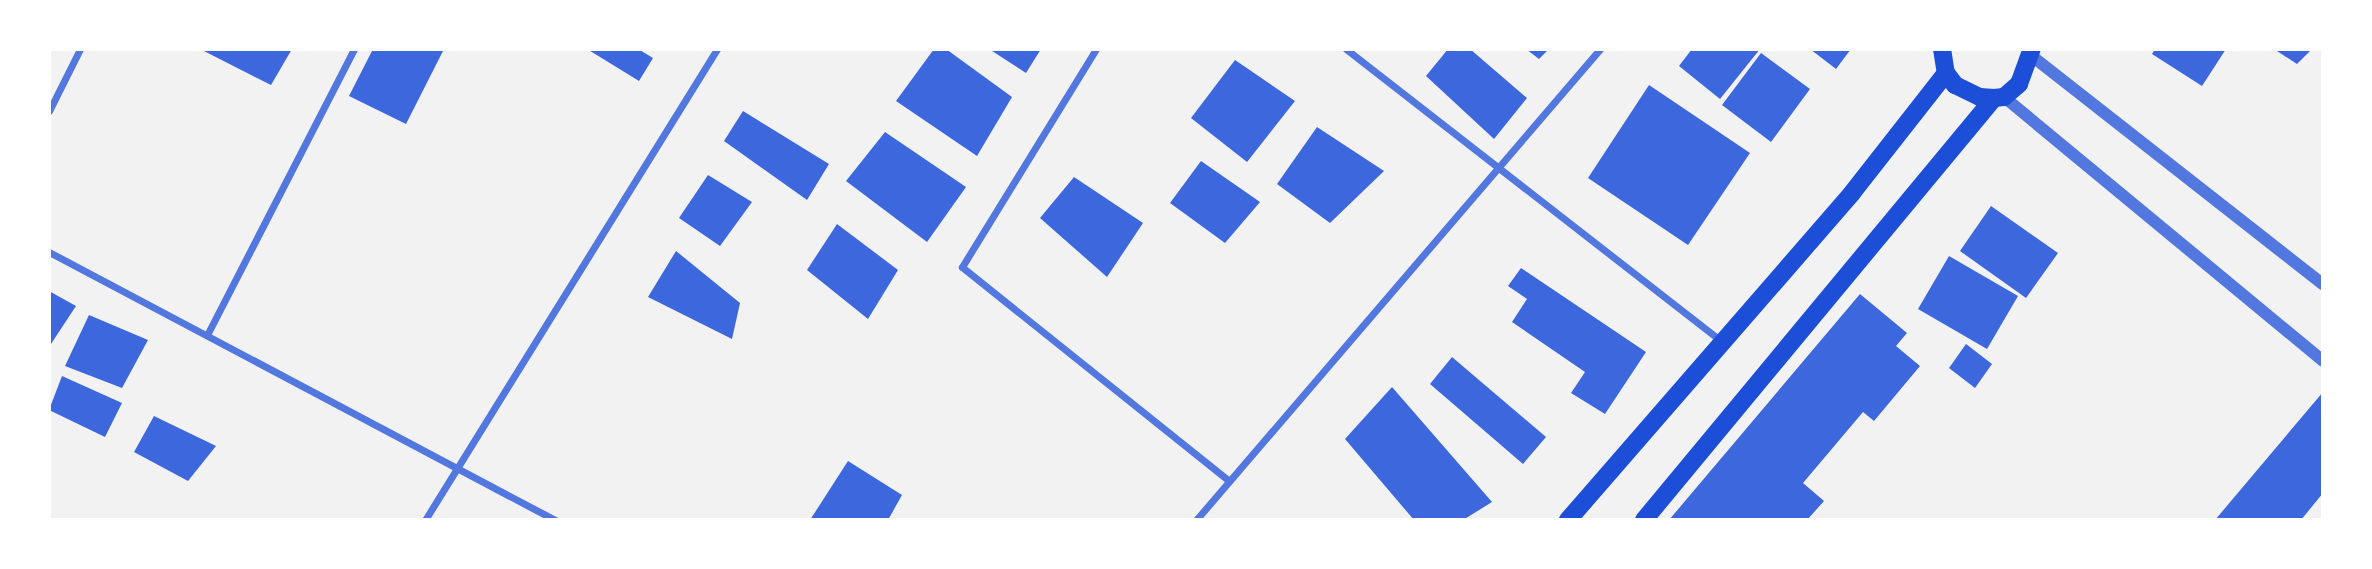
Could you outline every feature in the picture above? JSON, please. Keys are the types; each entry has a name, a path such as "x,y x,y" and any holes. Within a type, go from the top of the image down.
{"main road":[{"path":"1644,520 1999,97 2019,85 2035,52"},
{"path":"1568,520 1852,193 1940,58 1966,93 1999,97"}],"street":[{"path":"49,111 80,49"},
{"path":"207,335 354,49"},
{"path":"425,520 717,49"},
{"path":"1096,49 962,267 1229,481"},
{"path":"1346,49 1723,343"},
{"path":"1196,520 1600,49"},
{"path":"2035,52 2323,284"},
{"path":"1999,97 2323,361"},
{"path":"49,251 555,520"}],"building":[{"path":"200,49 292,49 271,85"},
{"path":"373,49 444,49 406,124 349,96"},
{"path":"587,49 638,49 653,58 639,81"},
{"path":"934,49 946,49 1012,97 977,156 896,101"},
{"path":"989,49 1041,49 1026,73"},
{"path":"1448,49 1470,49 1527,98 1494,139 1426,76"},
{"path":"1526,49 1549,49 1539,59"},
{"path":"1692,49 1760,49 1720,99 1679,66"},
{"path":"1810,49 1851,49 1836,69"},
{"path":"2155,49 2226,49 2202,86 2152,54"},
{"path":"2274,49 2312,49 2297,64"},
{"path":"1761,53 1810,89 1771,142 1722,105"},
{"path":"1235,60 1295,101 1247,162 1191,118"},
{"path":"1649,85 1750,153 1688,245 1588,178"},
{"path":"743,111 829,164 807,200 724,141"},
{"path":"1317,127 1384,171 1330,223 1277,184"},
{"path":"885,132 966,187 927,242 846,181"},
{"path":"1201,161 1260,202 1225,243 1170,203"},
{"path":"708,175 752,202 720,246 679,218"},
{"path":"1074,177 1143,223 1107,277 1040,218"},
{"path":"1991,206 2058,253 2026,298 1960,251"},
{"path":"837,224 898,270 868,319 807,270"},
{"path":"676,251 740,303 732,339 648,297"},
{"path":"1949,256 2018,296 1987,349 1918,309"},
{"path":"1521,268 1646,352 1605,414 1571,393 1585,372 1512,322 1527,299 1508,286"},
{"path":"49,291 76,306 49,347"},
{"path":"1860,294 1907,333 1896,346 1920,366 1874,421 1863,412 1803,483 1824,501 1807,520 1669,520"},
{"path":"89,315 148,340 122,388 65,366"},
{"path":"1966,344 1992,364 1975,388 1949,368"},
{"path":"1452,357 1546,437 1523,464 1430,384"},
{"path":"62,376 122,403 105,437 49,410"},
{"path":"1392,387 1492,502 1463,520 1414,520 1345,439"},
{"path":"2323,392 2323,493 2301,520 2215,520"},
{"path":"154,416 216,446 188,481 134,452"},
{"path":"848,461 902,495 888,520 810,520"}]}
